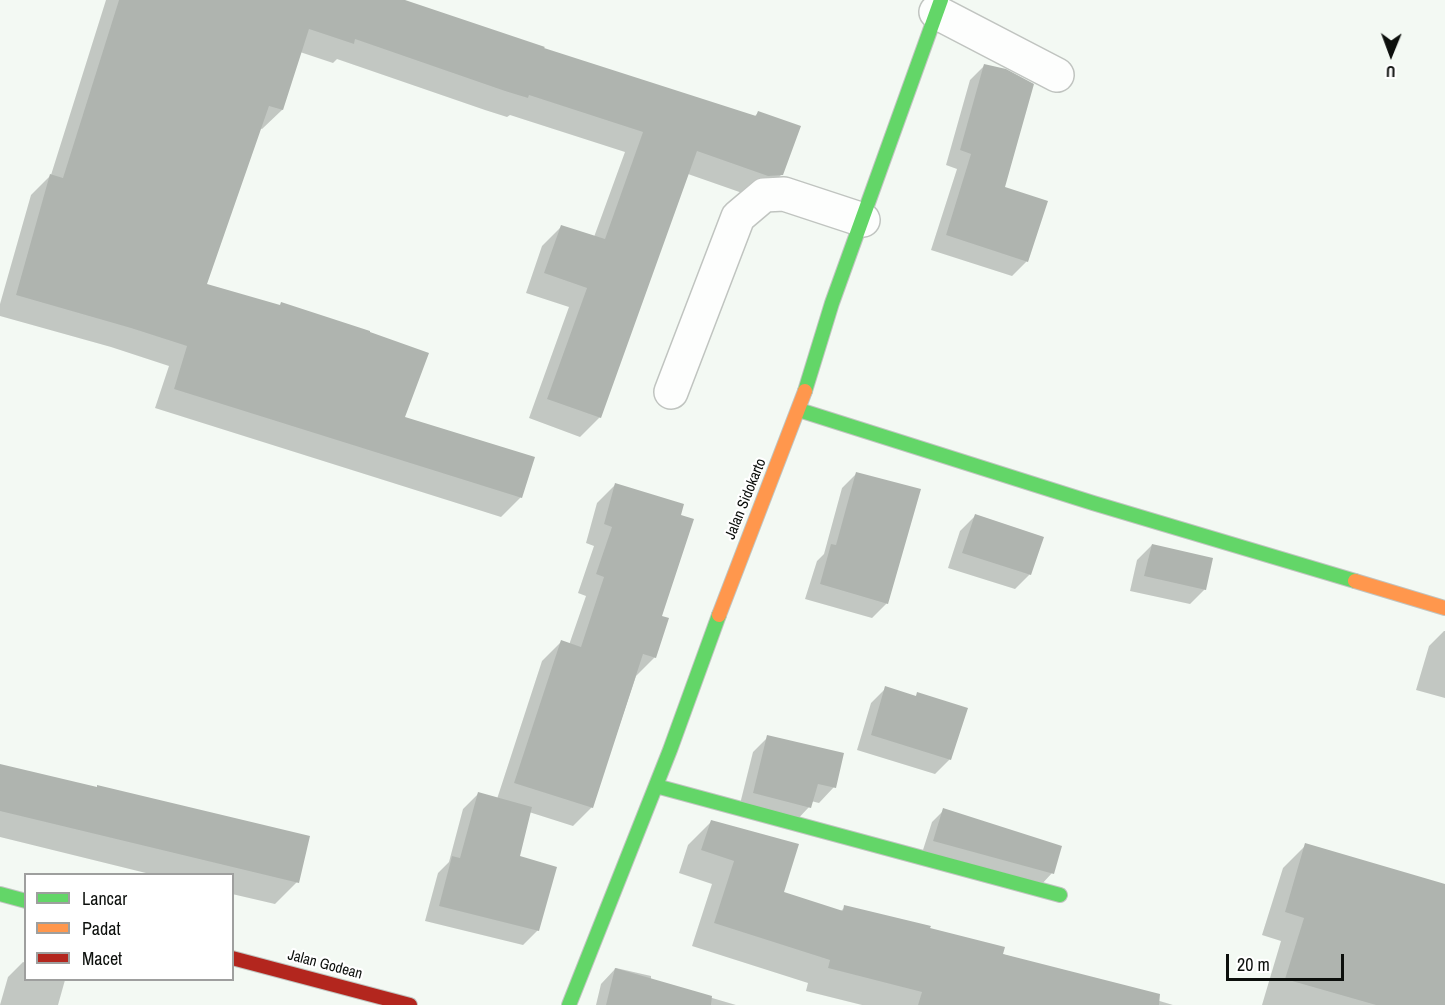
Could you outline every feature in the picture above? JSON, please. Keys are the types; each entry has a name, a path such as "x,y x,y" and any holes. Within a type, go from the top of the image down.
{"street":[{"path":"938,6 1057,75"},
{"name":"Jalan Sidokarto","path":"569,1005 656,786 741,556 799,410 832,303 938,6"},
{"path":"671,392 738,218 764,195 784,194 863,220"},
{"path":"799,410 1093,503 1445,608"},
{"path":"656,786 1060,894"},
{"path":"0,894 24,900"},
{"name":"Jalan Godean","path":"234,959 410,1005"}],"building":[{"path":"119,0 405,0 544,48 756,116 758,111 801,126 783,175 768,176 697,151 601,418 547,399 587,288 544,273 561,225 605,239 643,132 529,95 528,98 505,91 355,39 354,44 309,29 283,110 269,106 207,284 280,305 281,302 429,353 405,417 535,457 522,498 174,389 187,346 16,295 50,174 63,178"},
{"path":"984,64 1006,69 1034,84 1005,187 1048,201 1028,262 946,235 971,154 960,150"},
{"path":"856,472 921,489 888,604 820,584 831,544 836,545"},
{"path":"615,483 684,504 681,515 694,519 662,616 669,618 656,658 643,654 593,808 514,783 561,640 581,647 604,577 596,574 612,527 604,524"},
{"path":"975,514 1044,537 1031,575 962,553"},
{"path":"1152,544 1213,558 1206,590 1144,576"},
{"path":"885,686 916,696 917,692 968,708 951,760 871,735"},
{"path":"767,735 844,753 836,788 818,784 811,808 753,793"},
{"path":"0,764 310,836 299,883 0,811"},
{"path":"478,792 532,807 520,856 557,867 539,931 439,906 452,856 460,858"},
{"path":"943,808 1062,846 1054,874 933,841"},
{"path":"711,820 799,844 784,892 843,911 844,905 1005,947 1003,954 1160,994 1159,1005 918,1005 922,992 828,968 830,960 714,923 734,861 701,850"},
{"path":"1305,843 1445,884 1445,1005 1376,1005 1285,979 1304,918 1285,912"},
{"path":"615,968 712,996 711,1005 606,1005"}],"traffic: fast":[{"path":"805,391 832,303 941,0"},
{"path":"799,410 1093,503 1355,581"},
{"path":"569,1005 670,750 719,615"},
{"path":"656,786 1060,895"},
{"path":"0,894 24,900"}],"traffic: slow":[{"path":"719,615 805,391"},
{"path":"1355,581 1445,608"}],"traffic: jam":[{"path":"234,959 410,1005"}]}
